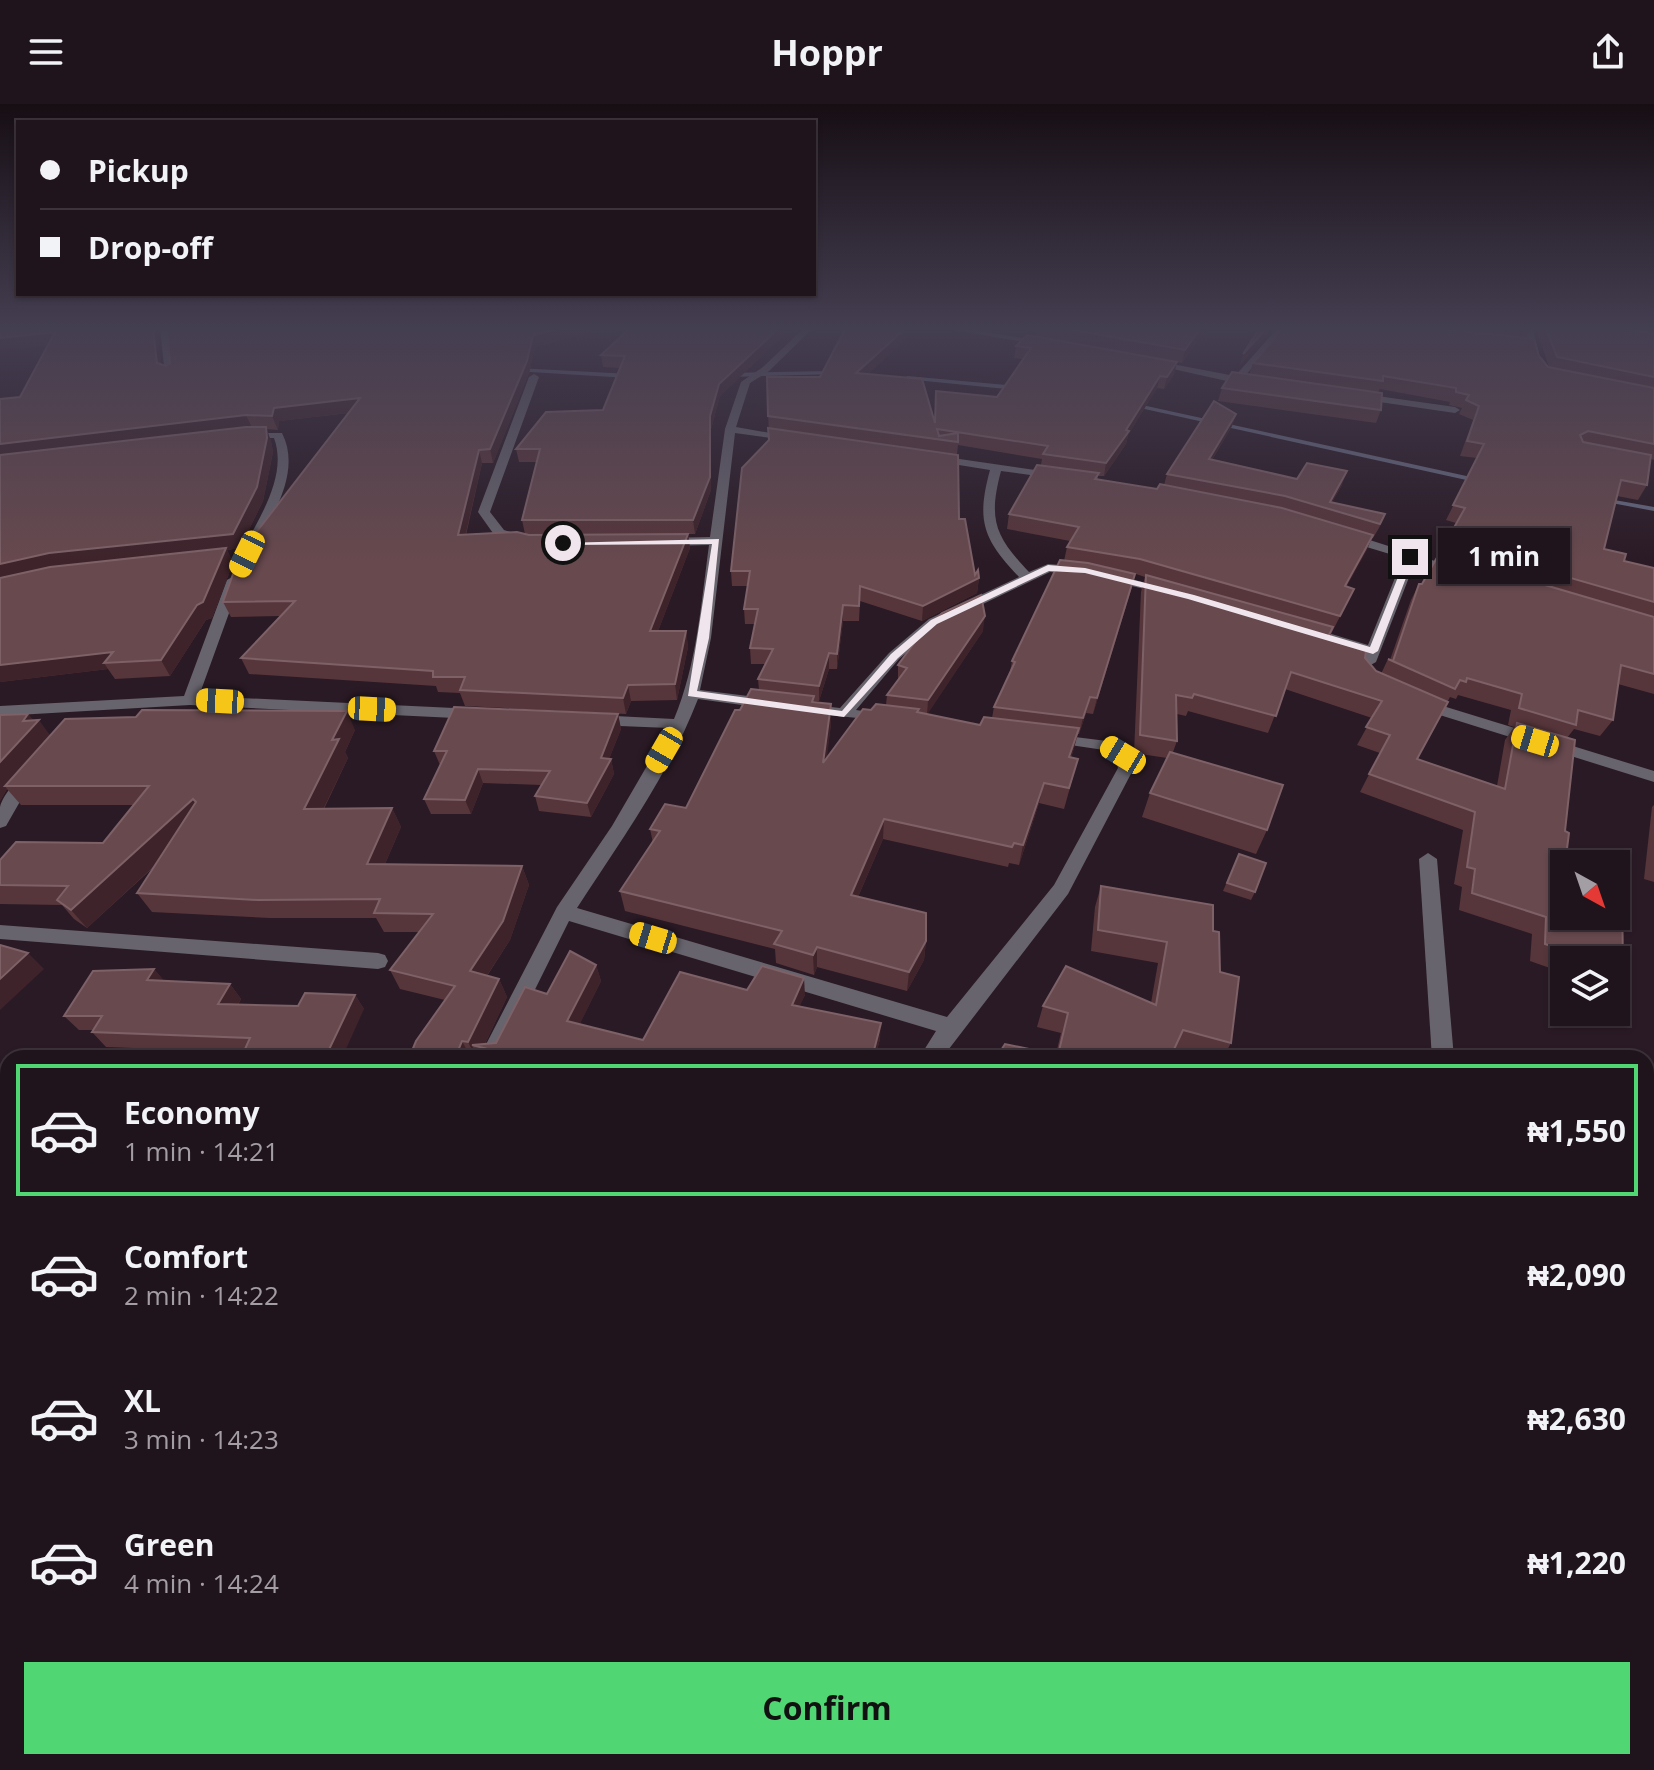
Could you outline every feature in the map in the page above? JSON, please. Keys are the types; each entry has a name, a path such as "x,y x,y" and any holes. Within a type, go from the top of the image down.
{"street":[{"path":"523,407 484,512 490,527 506,538 533,543"},
{"path":"494,1050 564,912 619,829 680,724 692,694 704,638 730,429 738,407"},
{"path":"1431,407 1455,410"},
{"path":"730,429 808,440"},
{"path":"190,700 247,554 282,480 283,452 278,435 237,436"},
{"path":"913,455 1070,478"},
{"path":"996,467 988,493 987,522 997,547 1027,577"},
{"path":"1333,532 1471,575"},
{"path":"655,542 716,541"},
{"path":"232,555 247,554"},
{"path":"1373,683 1367,673 1373,651 1410,557"},
{"path":"844,714 894,656 934,622 1048,568 1071,569 1191,597"},
{"path":"1297,628 1373,651"},
{"path":"692,694 892,719"},
{"path":"1403,698 1654,777"},
{"path":"0,711 190,700 494,715"},
{"path":"76,727 96,704"},
{"path":"572,719 680,724"},
{"path":"935,1050 1061,889 1126,768 1123,755 1109,746 1034,736"},
{"path":"0,822 15,795 45,761"},
{"path":"1428,859 1442,1050"},
{"path":"564,912 951,1027"},
{"path":"0,932 378,961"}],"building":[{"path":"0,407 285,407 274,408 272,416 246,415 0,444"},
{"path":"353,407 508,407 490,449 479,450 458,535 517,532 529,535 688,534 650,631 686,631 675,684 628,685 623,698 460,690 465,677 433,677 433,671 241,658 295,601 223,602 248,543"},
{"path":"604,407 713,407 710,477 693,520 522,520 540,449 516,449 546,412 603,410"},
{"path":"768,407 930,407 935,423 936,407 1141,407 1126,430 1129,431 1106,463 1043,454 1048,446 937,429 939,436 958,433 958,442 768,416"},
{"path":"1210,407 1224,407 1236,414 1209,459 1297,479 1307,463 1347,471 1330,502 1385,514 1380,524 1285,496 1167,474"},
{"path":"1479,407 1654,407 1654,444 1588,431 1580,435 1583,442 1651,455 1647,485 1621,480 1604,549 1626,554 1624,561 1654,568 1654,602 1446,542 1465,508 1453,505 1484,444 1467,441"},
{"path":"266,427 267,438 257,487 233,534 49,553 0,564 0,455"},
{"path":"768,428 958,455 959,519 965,519 975,575 978,570 979,578 923,606 860,586 859,606 843,605 837,654 829,653 819,686 758,679 773,649 750,648 758,609 744,609 750,571 731,571 742,468 769,440"},
{"path":"1037,465 1099,473 1095,479 1157,489 1160,484 1282,508 1373,535 1345,586 1354,589 1340,616 1140,559 1067,547 1079,527 1009,514"},
{"path":"226,548 203,602 197,605 161,660 104,663 113,652 0,665 0,578 50,567"},
{"path":"1439,554 1654,617 1654,674 1621,665 1613,720 1578,710 1576,725 1519,708 1522,694 1467,678 1466,682 1460,680 1455,689 1388,659 1393,661 1419,584 1422,584"},
{"path":"1060,560 1135,574 1097,698 1090,697 1083,718 994,707 1015,662 1012,661"},
{"path":"1146,575 1333,627 1327,639 1366,651 1365,658 1376,671 1448,702 1417,759 1505,789 1517,723 1575,740 1565,831 1569,833 1567,850 1550,850 1550,930 1623,930 1623,946 1545,944 1546,917 1472,893 1475,869 1467,867 1475,812 1369,774 1390,735 1366,727 1382,701 1291,672 1276,716 1194,694 1192,698 1176,695 1177,741 1140,735"},
{"path":"981,595 985,616 928,700 887,695 907,668 898,665 926,627 942,613"},
{"path":"751,689 814,696 812,702 831,704 823,763 863,709 871,710 876,704 919,709 917,712 980,725 984,717 1079,728 1069,757 1078,759 1069,788 1044,783 1023,845 1014,843 1012,847 884,819 851,895 926,913 926,941 909,972 817,947 813,955 774,944 782,931 620,891 660,831 650,829 665,804 686,808 735,710 740,710"},
{"path":"454,707 618,714 601,758 611,759 587,803 535,796 550,771 478,769 465,800 424,799 447,751 434,751"},
{"path":"142,710 347,711 332,740 339,739 304,809 392,808 367,864 522,866 503,921 470,971 499,979 468,1042 462,1041 458,1050 412,1050 455,986 390,970 433,914 374,913 380,899 258,900 137,893 196,802 193,799 71,910 57,900 68,886 0,885 0,860 16,842 103,843 149,786 5,786 65,719 136,717"},
{"path":"28,714 23,721 39,720 0,762 0,715"},
{"path":"1170,752 1283,785 1267,830 1150,793"},
{"path":"1239,854 1266,863 1255,892 1227,883"},
{"path":"1101,886 1213,905 1213,931 1219,932 1220,972 1239,977 1231,1043 1183,1030 1174,1050 1059,1050 1068,1013 1043,1006 1066,966 1156,1005 1167,942 1098,930"},
{"path":"0,945 28,953 0,979"},
{"path":"570,951 596,965 567,1021 643,1040 680,972 747,990 762,966 804,978 792,1005 881,1023 874,1050 492,1050 472,1045 496,1043 525,987 547,994"},
{"path":"154,969 147,980 230,984 218,1004 298,1006 305,993 355,995 329,1050 245,1050 250,1038 92,1032 102,1016 64,1016 93,971"},
{"path":"1005,1044 1034,1050 1001,1050"}],"waterway":[{"path":"1141,407 1480,481"},
{"path":"1603,500 1654,509"}],"route":[{"path":"563,543 716,541 704,638 692,694 844,714 894,656 934,622 1048,568 1085,571 1191,597 1373,651 1410,557"}]}
